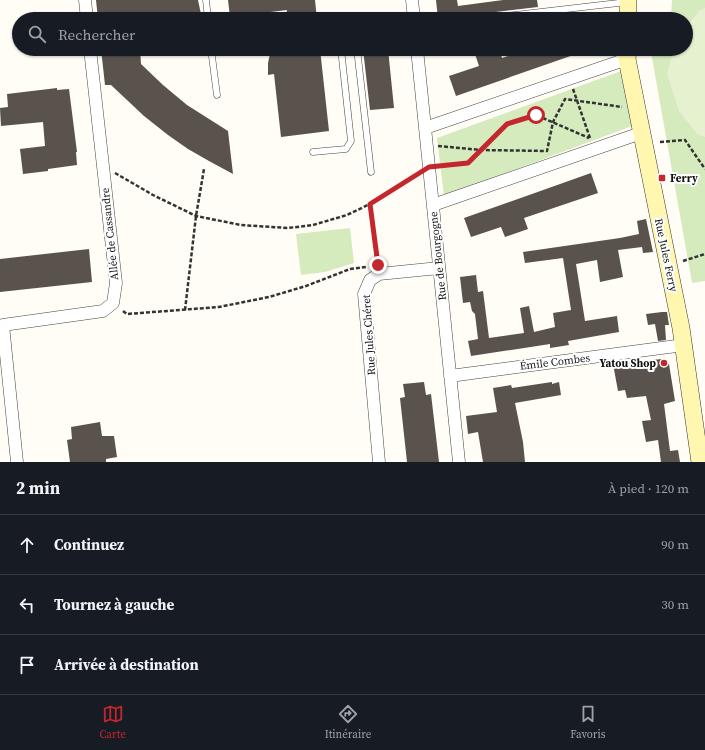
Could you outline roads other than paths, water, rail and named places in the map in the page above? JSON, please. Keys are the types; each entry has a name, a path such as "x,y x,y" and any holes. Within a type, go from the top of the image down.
{"street":[{"path":"85,0 86,12"},
{"path":"411,12 412,0"},
{"path":"628,1 628,12"},
{"name":"Allée de Cassandre","path":"2,325 103,311 113,303 116,283 91,56"},
{"name":"Rue de Bourgogne","path":"418,56 460,462"},
{"path":"425,128 569,79 623,56"},
{"name":"Rue Jules Ferry","path":"628,56 641,133 684,345 700,435 700,462"},
{"path":"433,205 592,144 641,133"},
{"name":"Rue Jules Chéret","path":"379,462 364,294 370,280 379,274 439,268"},
{"path":"2,325 17,462"},
{"name":"Émile Combes","path":"450,376 684,345"}],"lane":[{"path":"206,0 207,12"},
{"path":"537,12 628,1"},
{"path":"213,56 217,95"},
{"path":"313,152 346,149 351,141 342,56"},
{"path":"358,56 371,172"}],"place":[{"name":"Ferry","path":"662,178"},
{"name":"Yatou Shop","path":"664,363"}]}
